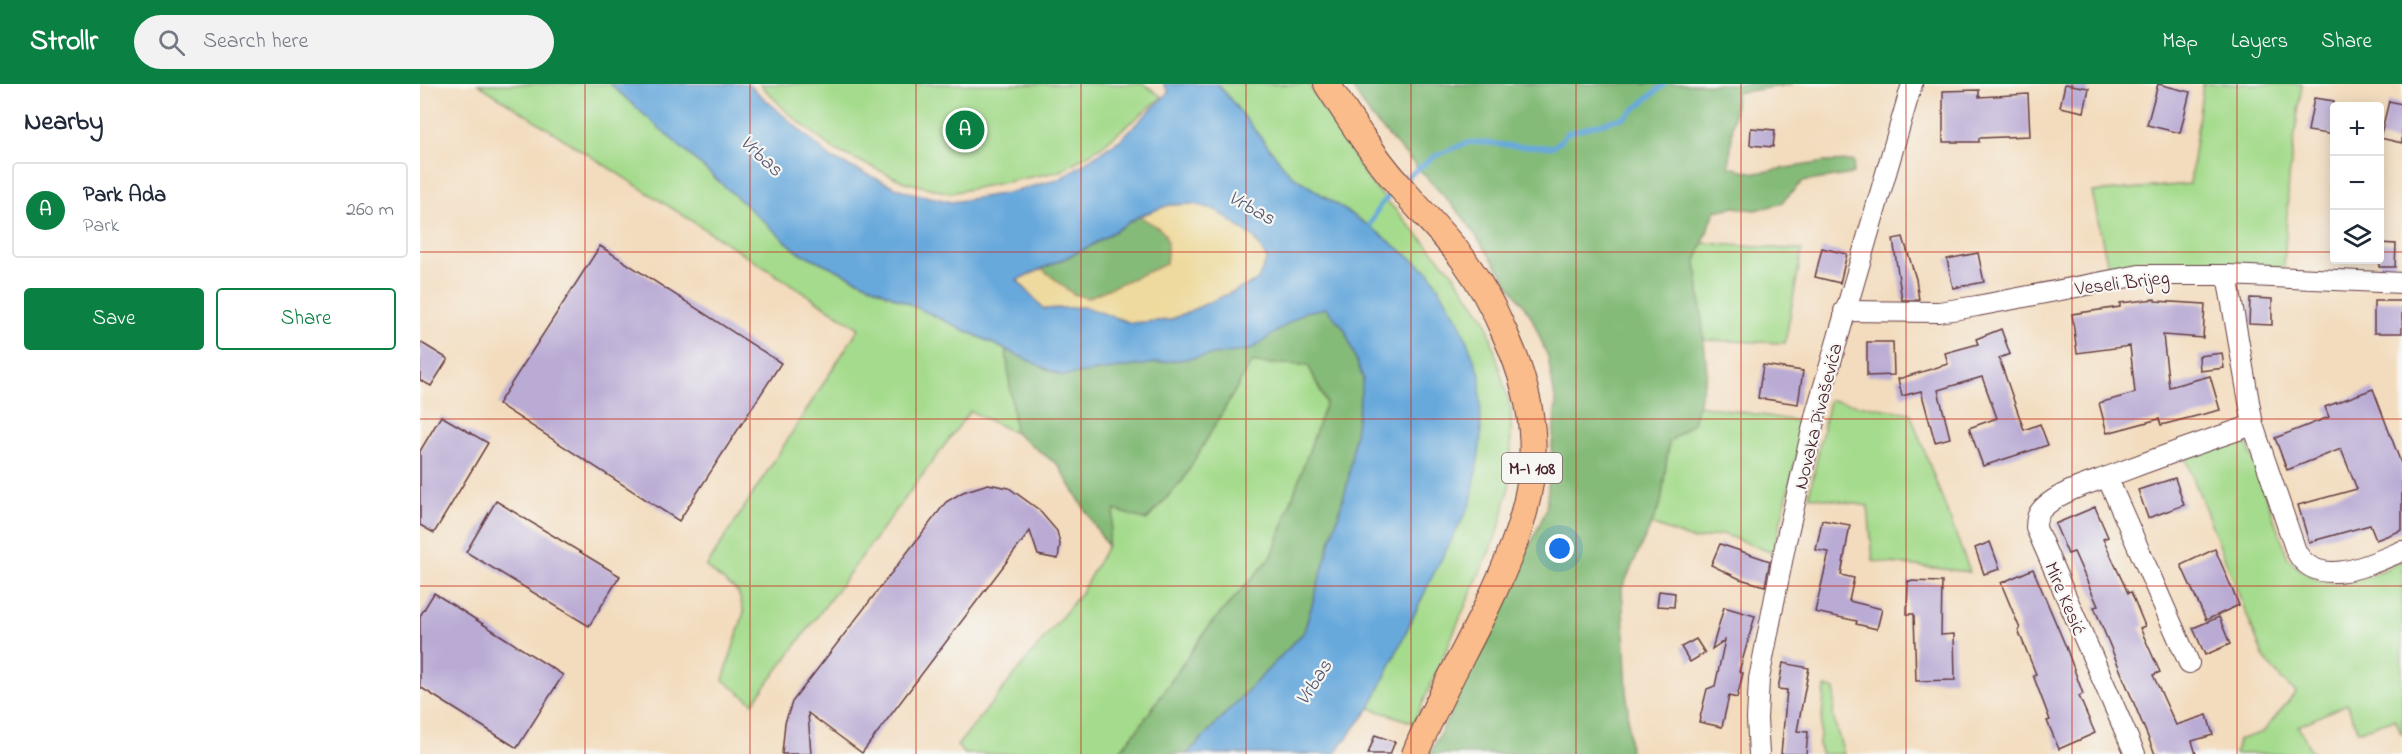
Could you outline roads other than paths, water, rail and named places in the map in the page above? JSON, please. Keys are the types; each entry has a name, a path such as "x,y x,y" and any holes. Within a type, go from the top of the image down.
{"main road":[{"name":"M-I 108","path":"1327,84 1386,169 1464,261 1494,309 1522,376 1528,399 1533,451 1526,506 1512,551 1432,710 1415,754"}],"street":[{"name":"Novaka Pivaševića","path":"1759,754 1757,719 1759,678 1786,541 1816,413 1844,311 1912,84"},
{"name":"Veseli Brijeg","path":"1844,311 1939,312 2139,275 2227,275 2402,283"},
{"path":"2227,275 2253,425 2296,551 2307,565 2316,571 2338,572 2402,551"},
{"name":"Mire Kesić","path":"2135,754 2036,528 2038,514 2050,503 2074,489 2176,450 2253,425"},
{"path":"2107,477 2189,663"}],"water":[{"name":"Vrbas","path":"610,84 748,84 831,158 904,191 952,202 1007,193 1060,179 1120,140 1169,92 1163,84 1218,84 1290,174 1371,227 1430,273 1459,321 1480,374 1481,441 1471,503 1433,575 1370,708 1334,754 1187,754 1304,632 1348,482 1363,378 1344,328 1326,308 1305,312 1250,350 1062,376 797,251","holes":["1194,204 1216,210 1255,239 1267,259 1257,281 1170,320 1131,323 1085,307 1044,309 1017,280 1087,248 1139,216 1169,205"]}],"waterway":[{"path":"1404,180 1433,157 1466,143 1552,147 1560,142 1567,133 1625,117 1665,84"},
{"path":"1367,231 1380,205 1393,191"}],"place":[{"name":"Park Ada","path":"965,130"}]}
